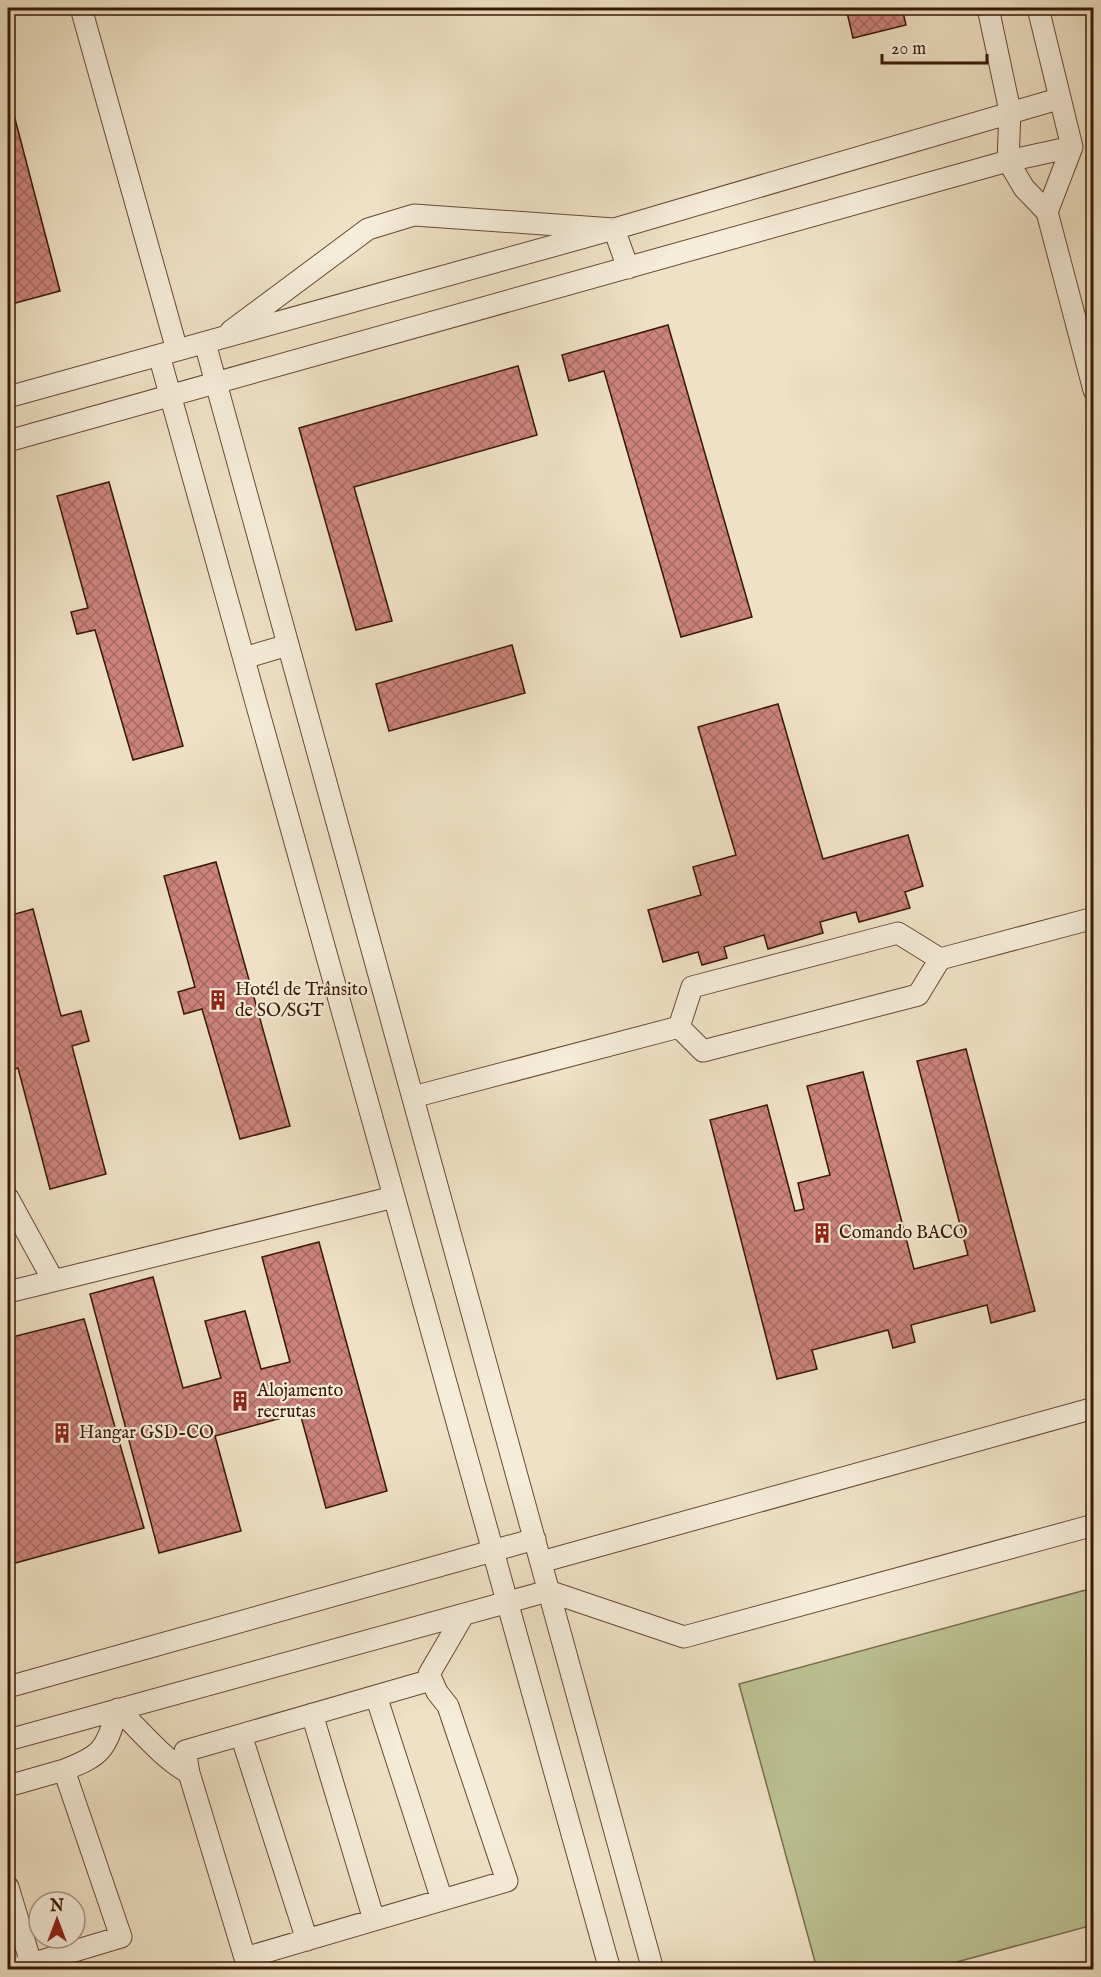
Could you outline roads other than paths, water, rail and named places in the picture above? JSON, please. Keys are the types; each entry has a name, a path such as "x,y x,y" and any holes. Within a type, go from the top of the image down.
{"lane":[{"path":"81,8 168,353 170,396 610,1970"},
{"path":"988,8 1010,111 1008,161 1024,188 1047,212 1094,390"},
{"path":"1038,8 1058,99 1072,147 1047,212"},
{"path":"8,397 614,229 1010,111 1058,99"},
{"path":"8,441 1008,161 1072,147"},
{"path":"213,341 368,229 414,215 614,229"},
{"path":"614,229 628,268"},
{"path":"213,341 216,384 653,1970"},
{"path":"244,658 288,645"},
{"path":"679,1027 702,1051 896,1001 918,995 940,959 1094,918"},
{"path":"679,1027 692,987 898,933 940,959"},
{"path":"413,1097 679,1027"},
{"path":"8,1292 394,1197"},
{"path":"8,1198 53,1280"},
{"path":"541,1562 1094,1408"},
{"path":"8,1740 548,1591 684,1637 1094,1525"},
{"path":"8,1687 536,1539"},
{"path":"431,1680 185,1751 189,1773 245,1958 507,1881 448,1706 437,1692 429,1674 464,1614"},
{"path":"376,1696 442,1900"},
{"path":"8,1786 94,1759 109,1736 118,1709"},
{"path":"118,1709 155,1744 169,1762 189,1773"},
{"path":"312,1714 374,1920"},
{"path":"241,1735 307,1940"},
{"path":"11,1970 121,1937 64,1770"},
{"path":"8,1887 31,1964"}],"place":[{"name":"Hotél de Trânsito de SO/SGT","path":"218,1000"},
{"name":"Comando BACO","path":"822,1233"},
{"name":"Alojamento recrutas","path":"240,1401"},
{"name":"Hangar GSD-CO","path":"62,1433"}]}
